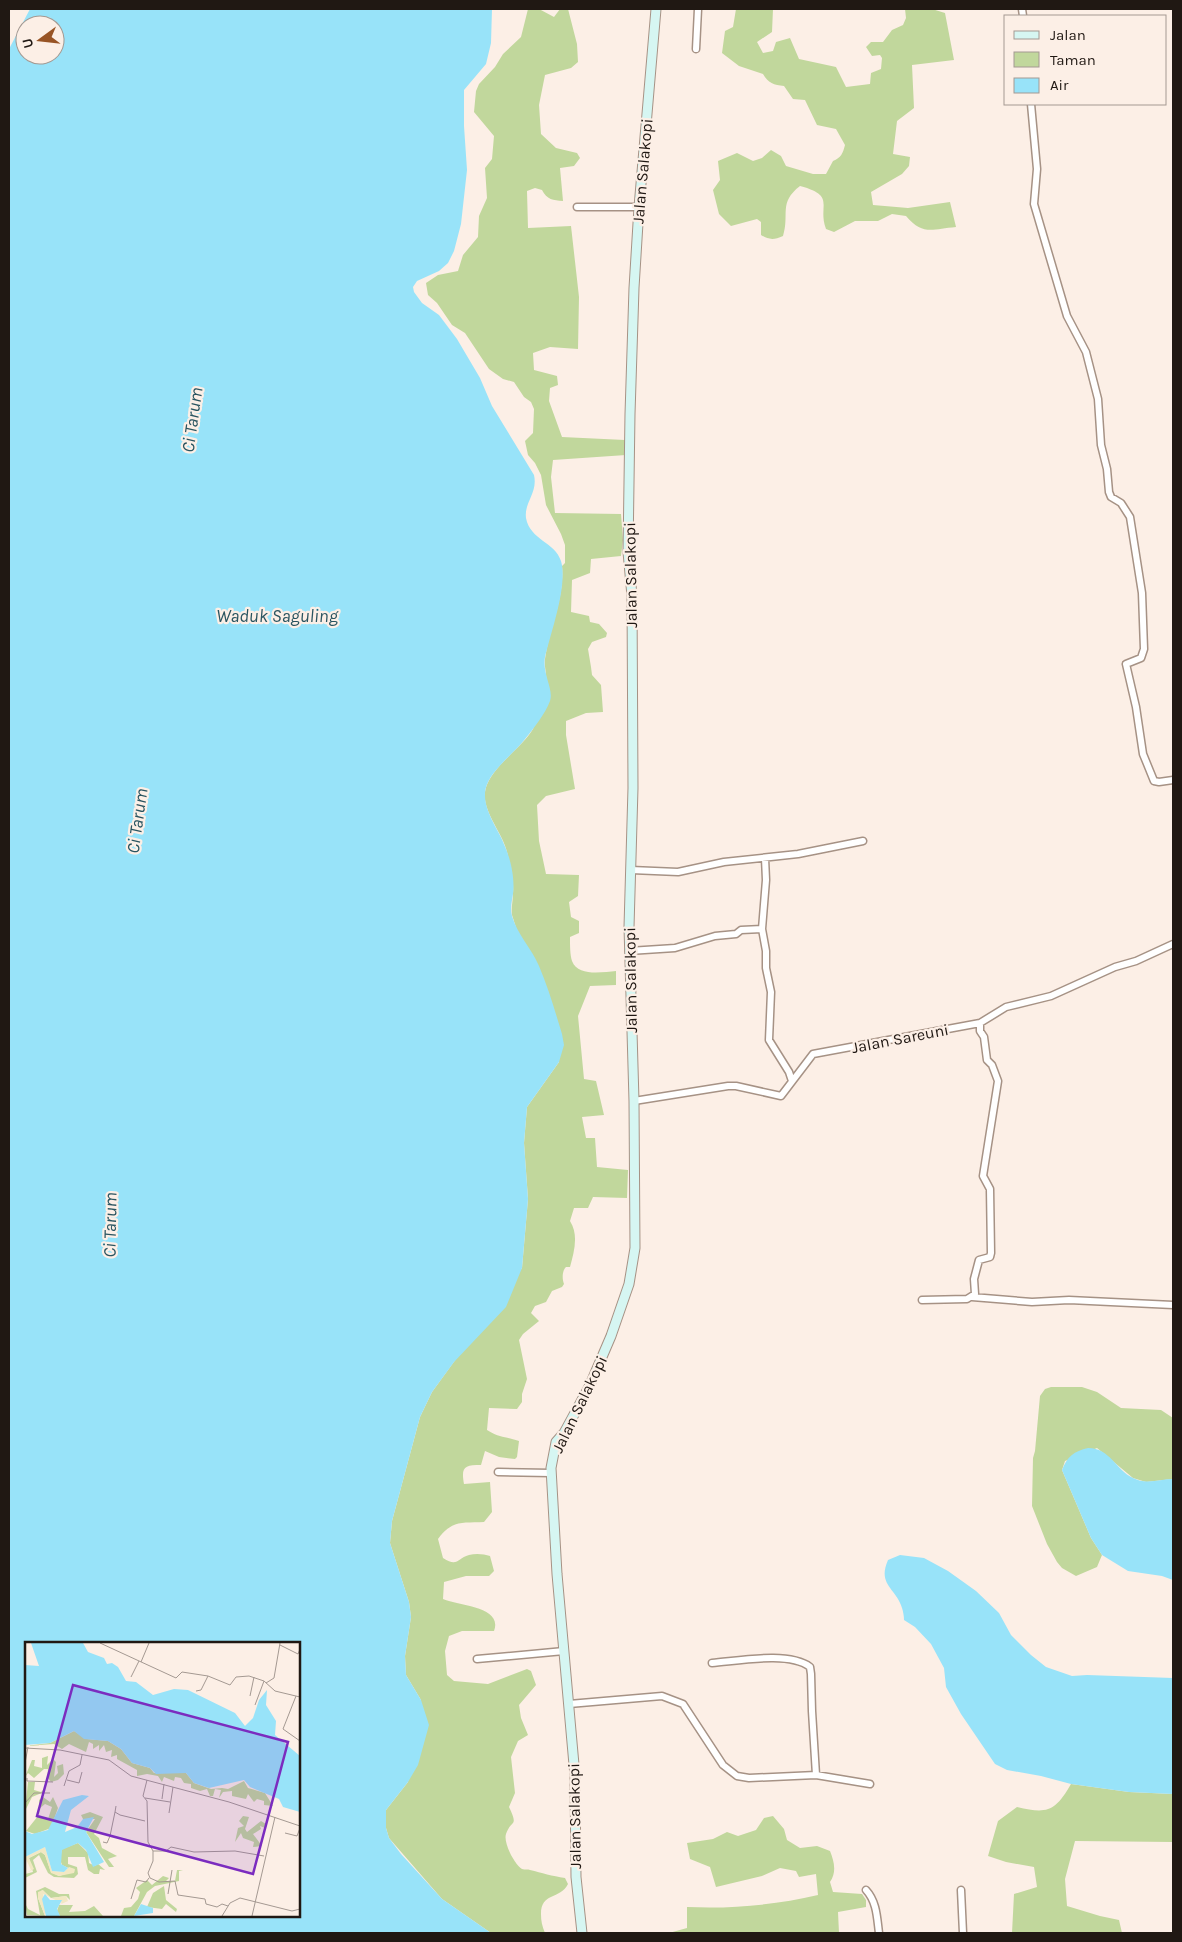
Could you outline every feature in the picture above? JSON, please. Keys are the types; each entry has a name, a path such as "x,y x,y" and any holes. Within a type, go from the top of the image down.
{"street":[{"name":"Jalan Salakopi","path":"582,1933 576,1877 575,1776 557,1574 551,1473 552,1454 556,1442 564,1432 590,1385 611,1336 628,1284 634,1248 634,1101 629,951 633,826 632,596 628,552 632,354 639,207 656,9"},
{"path":"696,49 698,9"},
{"path":"1031,105 1037,169 1034,204 1067,316 1086,352 1098,399 1101,445 1107,469 1109,492 1111,497 1121,503 1130,517 1142,593 1144,649 1141,658 1126,664 1136,706 1142,754 1154,780 1159,782 1173,780"},
{"path":"577,207 639,207"},
{"path":"631,870 678,872 724,862 798,854 863,840"},
{"path":"764,858 766,880 762,929 766,951 766,968 771,992 769,1040 789,1072 792,1081"},
{"path":"629,951 675,948 715,936 736,934 741,930 762,929"},
{"name":"Jalan Sareuni","path":"634,1101 728,1086 736,1086 780,1096 813,1054 980,1023 1006,1007 1051,996 1115,967 1142,958 1173,944"},
{"path":"972,1297 975,1294 974,1279 979,1260 990,1257 991,1253 990,1189 983,1176 998,1081 992,1065 987,1060 980,1023"},
{"path":"922,1300 941,1298 967,1299 972,1297 1032,1302 1069,1300 1173,1305"},
{"path":"498,1472 551,1473"},
{"path":"477,1659 564,1651"},
{"path":"712,1663 780,1658 800,1661 810,1667 816,1775"},
{"path":"569,1704 662,1696 683,1704 723,1765 737,1776 749,1778 816,1775 870,1784"},
{"path":"866,1890 871,1895 875,1906 880,1933"},
{"path":"961,1890 963,1933"}],"green space":[{"path":"528,9 539,9 554,17 560,9 568,9 577,44 578,62 571,68 545,75 539,105 541,134 556,148 577,153 580,158 574,166 560,168 563,201 551,199 542,190 535,188 527,191 528,228 571,226 579,297 578,349 550,347 533,353 534,370 557,376 558,385 550,388 549,401 562,437 625,440 626,455 553,460 551,477 555,513 621,514 623,540 621,556 591,559 590,573 572,580 571,612 589,616 590,622 599,624 607,633 606,637 592,642 588,649 592,675 601,685 603,712 586,713 566,721 566,735 575,789 546,796 537,805 539,841 546,874 579,875 578,896 569,902 571,917 579,921 579,933 570,937 572,961 575,966 585,971 616,971 616,985 590,986 578,1016 584,1079 596,1081 604,1115 582,1117 586,1138 595,1138 597,1167 628,1170 627,1198 593,1197 588,1208 574,1208 570,1221 575,1238 574,1250 570,1267 566,1267 564,1271 564,1284 562,1287 552,1291 546,1302 535,1306 531,1313 539,1321 523,1334 519,1340 527,1379 522,1394 522,1402 517,1409 489,1408 487,1430 519,1441 517,1457 515,1459 499,1457 485,1451 481,1465 465,1468 463,1474 464,1484 490,1482 492,1512 484,1522 463,1523 448,1528 438,1539 443,1558 448,1561 455,1562 472,1554 490,1556 494,1571 489,1576 466,1576 444,1582 443,1599 487,1612 495,1623 494,1631 462,1631 449,1636 445,1651 447,1675 454,1681 488,1684 527,1669 531,1671 536,1685 519,1705 521,1718 528,1735 518,1741 511,1757 515,1793 509,1807 514,1821 506,1834 506,1843 516,1863 522,1869 565,1878 568,1884 565,1889 544,1902 541,1921 545,1933 491,1933 442,1899 389,1838 386,1828 386,1810 408,1782 421,1700 406,1675 405,1656 411,1617 409,1602 390,1543 392,1521 420,1417 432,1392 522,1268 528,1199 524,1143 527,1107 559,1062 512,915 513,883 509,862 505,845 487,807 485,792 487,783 492,775 528,736 537,719 546,681 545,662 547,647 561,589 562,566 565,563 565,545 546,505 541,475 535,463 528,455 525,441 533,433 534,409 531,402 524,397 514,382 503,379 489,369 465,333 452,325 437,303 428,295 426,283 438,275 458,271 463,255 478,237 479,216 487,198 485,168 492,159 494,136 474,112 476,91 479,84 495,67 503,54 521,37"},
{"path":"736,9 773,9 772,32 757,42 763,53 773,51 776,42 790,38 799,59 836,67 846,87 870,84 871,73 881,69 882,58 880,55 872,56 866,47 871,42 883,42 892,30 903,25 906,18 905,9 932,9 945,13 954,60 912,65 914,108 897,121 893,154 910,157 909,166 902,174 871,192 873,205 908,208 950,202 956,227 934,230 923,229 906,216 892,214 878,221 855,221 834,232 826,229 822,198 811,190 800,186 793,192 787,203 783,236 772,239 761,235 761,222 757,219 731,226 719,214 713,190 720,180 718,161 737,153 753,161 762,158 771,150 781,156 786,166 813,174 826,174 833,161 841,155 845,145 836,129 817,125 805,100 793,99 784,86 772,83 763,74 739,66 722,53 725,31 733,27"},
{"path":"1051,1387 1082,1387 1097,1392 1121,1408 1161,1410 1173,1418 1173,1479 1146,1482 1133,1478 1097,1448 1065,1461 1062,1470 1091,1538 1102,1555 1097,1567 1076,1576 1062,1568 1057,1562 1047,1544 1032,1506 1033,1458 1040,1396 1045,1389"},
{"path":"1071,1784 1129,1792 1173,1794 1173,1842 1075,1841 1065,1879 1067,1906 1119,1920 1122,1933 1012,1933 1014,1894 1037,1887 1034,1867 1006,1862 988,1856 998,1821 1017,1807 1036,1810 1049,1809 1060,1800"},
{"path":"773,1816 784,1829 787,1840 800,1848 817,1846 830,1851 834,1866 834,1874 830,1882 833,1892 862,1894 866,1900 866,1907 838,1912 839,1933 669,1933 687,1928 687,1907 753,1906 818,1895 816,1874 799,1877 796,1871 780,1868 762,1876 716,1887 710,1867 690,1859 687,1843 713,1839 727,1832 738,1836 756,1830 764,1818"}],"water":[{"name":"Waduk Saguling","path":"30,9 492,9 491,43 486,64 464,90 467,170 461,224 454,251 448,263 439,271 417,281 413,287 414,292 422,303 439,315 457,339 480,378 492,406 534,475 533,492 526,512 528,525 537,536 554,549 561,561 563,571 561,595 545,657 545,669 551,696 550,701 532,730 490,778 485,793 485,800 511,865 513,894 511,907 514,923 542,974 557,1017 564,1045 559,1062 527,1107 524,1143 528,1199 522,1268 506,1307 454,1362 432,1392 420,1417 392,1521 390,1543 409,1602 411,1617 405,1656 406,1675 421,1700 429,1725 418,1765 408,1782 386,1810 386,1828 389,1838 401,1854 442,1899 491,1933 9,1933 9,49 15,38 15,65 65,65 65,15 27,15"},
{"path":"1088,1448 1096,1449 1107,1455 1122,1470 1138,1480 1173,1479 1173,1580 1162,1576 1128,1571 1102,1555 1091,1538 1062,1470 1066,1461 1072,1455"},
{"path":"900,1555 924,1558 948,1571 976,1591 999,1613 1011,1635 1046,1667 1072,1676 1173,1678 1173,1794 1129,1792 1071,1784 1007,1770 995,1764 961,1714 946,1687 944,1668 931,1644 915,1627 904,1620 899,1601 886,1581 885,1568 888,1560"}],"water label":[{"name":"Ci Tarum","path":"192,420"},
{"name":"Ci Tarum","path":"137,821"},
{"name":"Ci Tarum","path":"110,1225"}]}
